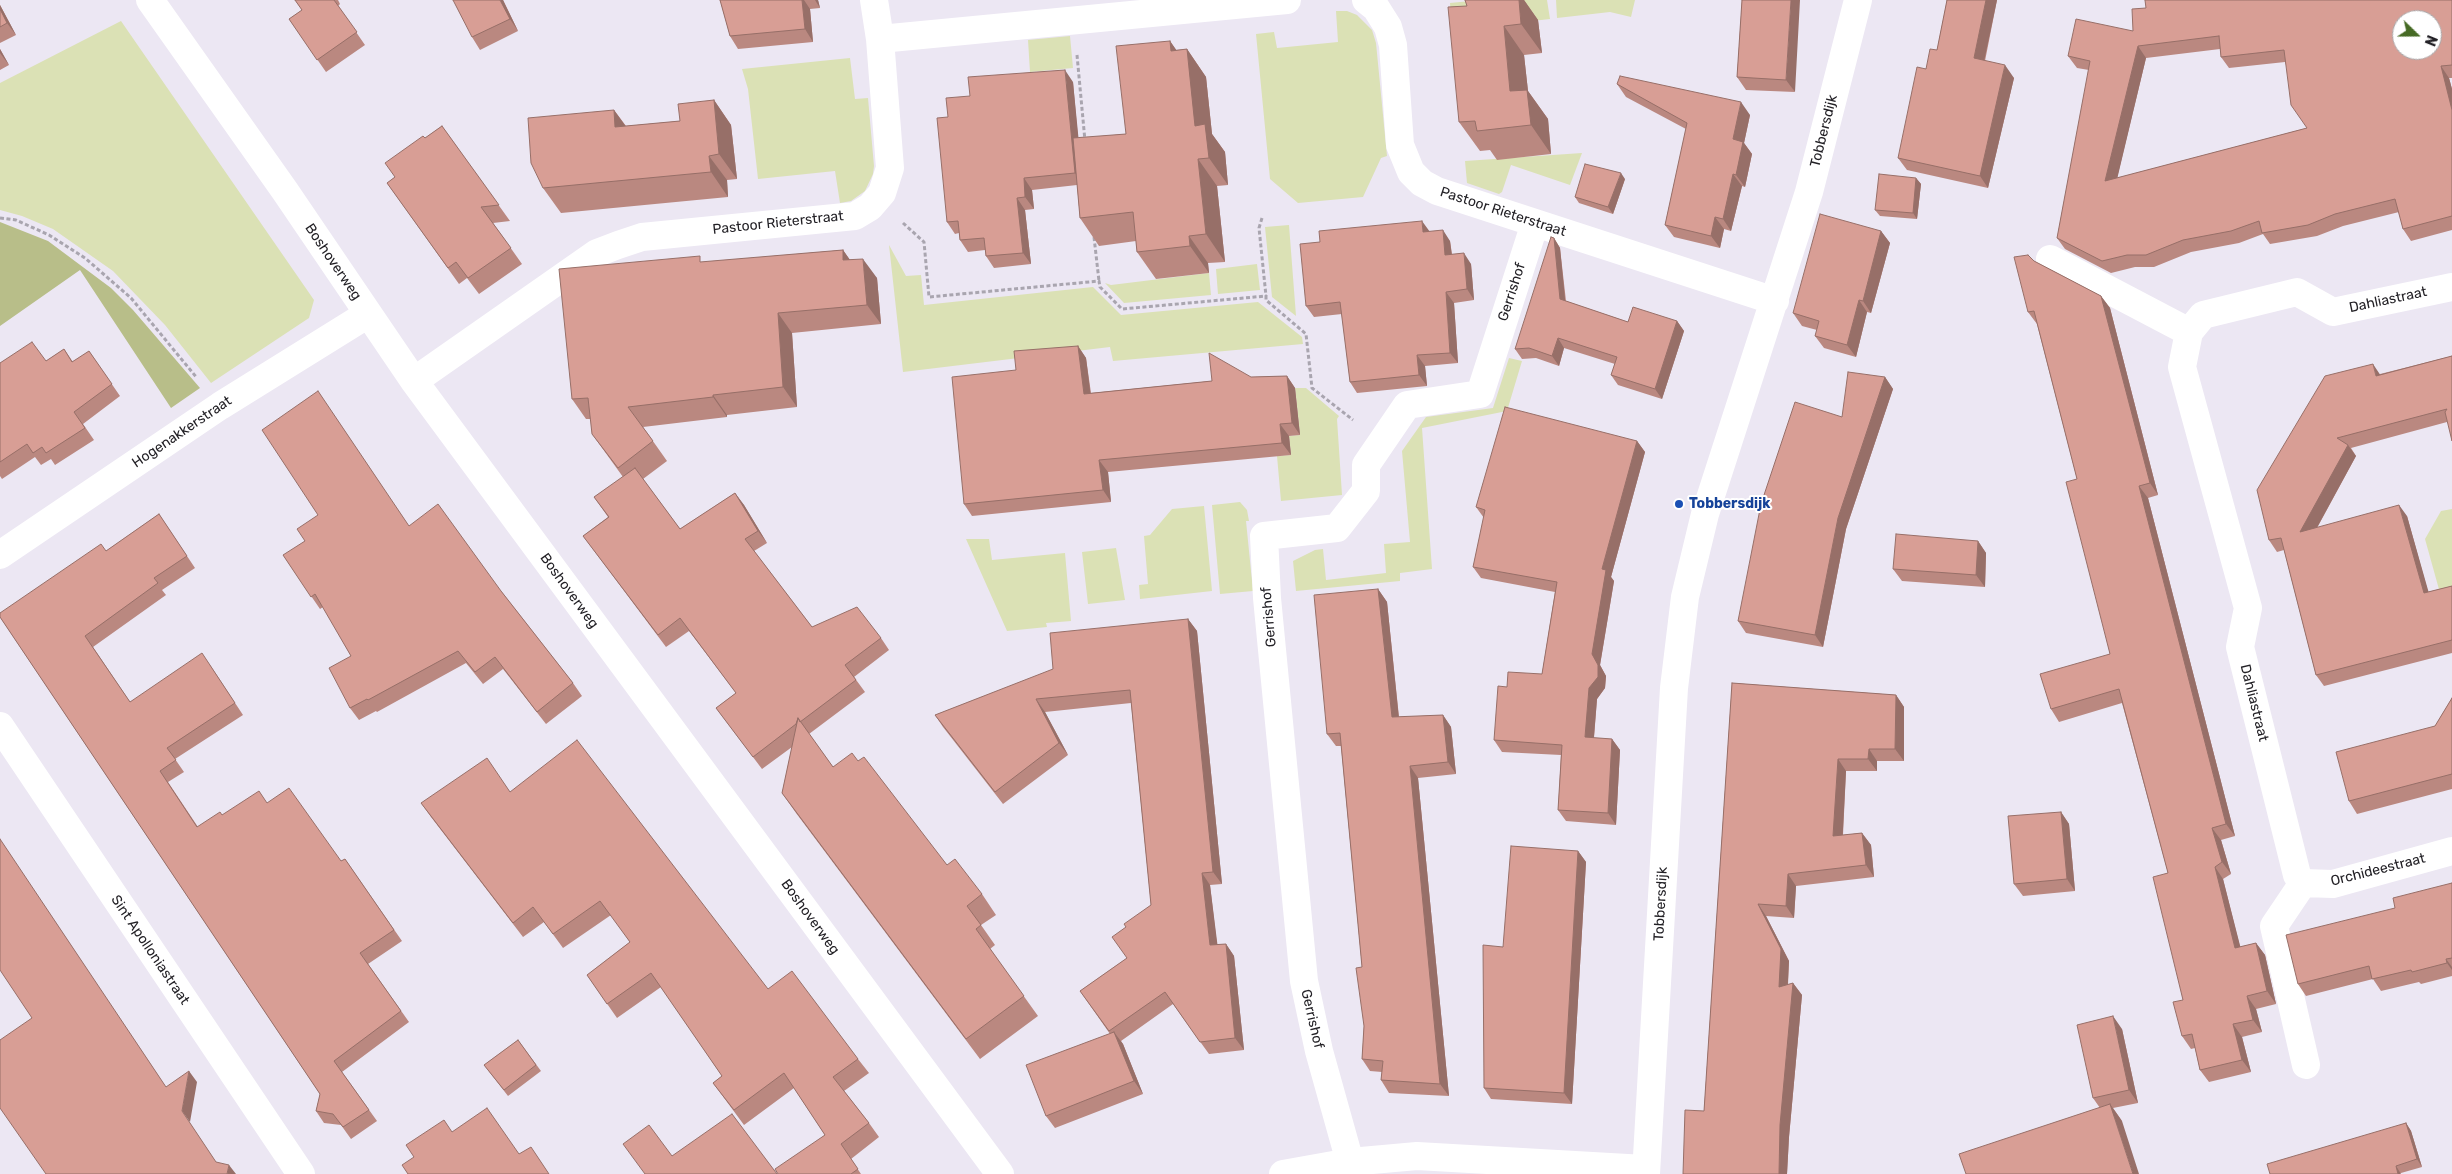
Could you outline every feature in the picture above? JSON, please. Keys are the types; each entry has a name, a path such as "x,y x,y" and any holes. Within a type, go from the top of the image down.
{"street":[{"name":"Boshoverweg","path":"150,0 414,381 998,1173"},
{"name":"Pastoor Rieterstraat","path":"414,381 590,258 611,247 642,237 855,216 870,207 882,193 890,168 880,39 874,0"},
{"path":"880,39 1287,0"},
{"name":"Pastoor Rieterstraat","path":"1366,0 1376,8 1388,27 1393,45 1400,145 1411,172 1422,183 1437,191 1775,301"},
{"name":"Tobbersdijk","path":"1646,1171 1674,688 1685,597 1705,514 1809,192 1858,0"},
{"name":"Gerrishof","path":"1350,1162 1319,1051 1304,981 1267,598 1264,536 1337,528 1366,491 1366,465 1407,405 1480,394 1535,223"},
{"path":"2050,259 2189,332"},
{"name":"Dahliastraat","path":"2302,883 2297,875 2240,647 2248,608 2182,367 2189,332 2204,315 2297,292 2334,312 2452,287"},
{"name":"Hogenakkerstraat","path":"0,555 220,406 368,314"},
{"name":"Sint Apolloniastraat","path":"0,726 301,1174"},
{"name":"Orchideestraat","path":"2302,883 2333,884 2452,851"},
{"path":"2302,883 2274,926 2306,1065"},
{"path":"1283,1174 1350,1162 1417,1156 1646,1171"}],"path":[{"path":"1074,20 1086,146"},
{"path":"876,200 924,242 929,297 1099,281"},
{"path":"0,218 16,220 49,235 85,258 131,298 220,406"},
{"path":"1262,218 1259,228 1266,300 1306,334 1312,388 1382,441"},
{"path":"1094,233 1100,287 1122,309 1266,296"}],"green space":[{"path":"1481,0 1547,0 1550,19 1452,30 1450,3"},
{"path":"1556,0 1635,0 1631,17 1610,12 1557,18"},
{"path":"1336,11 1347,11 1357,15 1372,30 1376,43 1387,156 1381,158 1363,197 1298,203 1270,179 1256,34 1274,32 1277,48 1338,42"},
{"path":"121,21 314,300 309,318 211,383 165,325 113,271 53,229 22,216 0,210 0,83"},
{"path":"1070,36 1073,68 1030,72 1028,40"},
{"path":"850,58 855,99 868,98 874,166 873,174 865,191 851,201 840,203 835,171 758,179 748,89 742,69"},
{"path":"1582,153 1570,185 1511,165 1502,192 1499,194 1467,183 1465,161"},
{"path":"0,222 48,241 111,288 133,310 200,388 171,408 80,270 0,326"},
{"path":"1289,225 1296,316 1272,297 1265,227"},
{"path":"889,245 906,276 921,275 924,305 1093,287 1121,315 1258,302 1302,337 1303,344 1113,361 1110,347 903,372"},
{"path":"1257,264 1260,290 1218,294 1216,269"},
{"path":"1209,273 1211,295 1124,303 1105,283 1111,285"},
{"path":"1509,358 1522,361 1507,411 1422,428 1432,569 1400,573 1400,581 1296,591 1293,561 1315,550 1323,549 1326,580 1386,573 1384,544 1410,542 1402,451 1426,417 1493,408"},
{"path":"1295,388 1306,388 1339,416 1337,419 1342,495 1281,501 1277,456 1291,455 1289,436 1300,435"},
{"path":"1240,502 1247,510 1249,521 1246,521 1253,591 1220,594 1212,505"},
{"path":"1204,506 1212,591 1140,599 1139,585 1148,584 1144,536 1150,535 1172,509"},
{"path":"2452,509 2452,590 2440,593 2425,539 2441,511"},
{"path":"966,539 989,539 992,560 1065,553 1071,621 1046,623 1047,627 1007,631"},
{"path":"1116,548 1125,600 1088,604 1082,552"}],"building":[{"path":"295,0 334,0 357,32 317,60 289,19 302,10"},
{"path":"453,0 500,0 510,19 472,37"},
{"path":"720,0 802,0 805,29 730,36"},
{"path":"1465,0 1519,0 1521,24 1504,26 1510,91 1527,90 1531,125 1477,131 1475,121 1459,122 1448,7 1467,6"},
{"path":"1742,0 1791,0 1786,80 1737,77"},
{"path":"1947,0 1986,0 1974,58 2005,65 1980,176 1898,158 1917,67 1926,69 1930,49 1937,50"},
{"path":"2145,0 2452,0 2452,65 2441,66 2452,110 2452,216 2403,229 2395,199 2335,214 2308,225 2262,233 2259,221 2231,231 2183,240 2146,255 2127,255 2102,261 2057,238 2090,61 2068,56 2076,19 2133,31 2132,9 2146,8","holes":["2219,36 2221,57 2284,50 2291,105 2307,128 2105,181 2138,46"]},
{"path":"0,9 7,23 0,27"},
{"path":"1170,41 1171,51 1187,49 1195,126 1205,124 1209,158 1198,159 1206,234 1189,236 1190,246 1137,252 1133,212 1080,218 1073,138 1126,134 1116,46"},
{"path":"1065,70 1075,173 1024,178 1025,197 1017,198 1023,253 986,256 984,238 960,240 958,221 947,222 937,118 948,117 946,98 970,96 968,77"},
{"path":"1620,76 1741,102 1733,139 1743,142 1736,175 1733,174 1723,219 1715,217 1711,236 1665,225 1687,123 1617,84"},
{"path":"714,100 719,154 709,156 711,172 543,188 531,163 528,118 614,110 615,127 680,121 678,104"},
{"path":"442,126 499,205 481,207 511,248 468,278 456,262 448,268 387,183 395,177 385,163 423,136 425,138"},
{"path":"1585,164 1621,173 1608,207 1575,197"},
{"path":"1879,174 1916,178 1913,213 1875,210"},
{"path":"1820,214 1881,231 1863,301 1859,300 1847,345 1815,336 1819,321 1793,313"},
{"path":"1422,221 1423,232 1443,230 1445,255 1464,253 1467,289 1446,292 1450,353 1417,355 1419,375 1350,382 1340,302 1306,306 1300,244 1320,242 1319,231"},
{"path":"1551,237 1554,238 1560,299 1628,322 1633,307 1677,321 1655,389 1611,375 1617,357 1558,338 1552,356 1529,348 1515,349"},
{"path":"843,250 843,260 863,259 867,305 778,313 783,387 628,407 653,441 618,468 592,434 588,398 572,399 559,269 700,256 700,262"},
{"path":"2028,255 2034,261 2101,296 2150,483 2139,486 2226,824 2212,828 2222,862 2215,867 2235,948 2256,943 2267,991 2247,996 2253,1020 2233,1024 2242,1060 2200,1070 2192,1034 2182,1036 2173,1002 2183,1000 2153,877 2168,873 2119,689 2051,709 2040,674 2110,654 2066,482 2077,479 2034,311 2028,312 2014,257"},
{"path":"32,342 46,361 64,349 72,362 89,351 112,384 74,412 85,428 46,453 42,447 33,453 27,444 0,462 0,363"},
{"path":"1078,346 1084,394 1212,381 1209,353 1251,377 1287,376 1292,423 1280,424 1282,443 1099,460 1103,490 964,504 952,377 1016,370 1014,351"},
{"path":"2452,356 2452,441 2445,412 2447,409 2337,438 2348,445 2300,532 2399,505 2424,593 2452,586 2452,640 2316,675 2281,538 2269,540 2257,490 2325,376 2373,364 2376,376"},
{"path":"1848,372 1885,377 1838,518 1815,635 1738,621 1761,504 1795,402 1842,417"},
{"path":"318,391 409,526 438,504 501,591 573,683 537,712 495,657 475,672 458,651 350,708 329,668 351,656 315,594 311,597 283,555 305,541 297,529 318,515 262,430"},
{"path":"1505,407 1637,441 1602,569 1606,570 1592,654 1598,665 1598,677 1589,688 1585,737 1612,739 1608,813 1558,810 1562,745 1494,740 1498,686 1507,687 1508,672 1542,674 1557,582 1473,567 1485,510 1476,507"},
{"path":"635,468 680,529 735,493 758,531 745,539 812,627 857,607 881,638 845,665 856,680 800,722 798,718 796,724 753,757 716,708 736,693 680,618 658,635 583,536 609,517 594,497"},
{"path":"159,514 187,556 154,578 158,583 85,636 130,702 202,653 235,703 167,748 176,760 160,771 197,827 220,812 222,815 259,791 267,803 289,788 341,861 345,859 394,930 360,953 401,1011 334,1061 369,1110 343,1127 333,1114 316,1111 320,1094 0,617 0,613 101,544 106,551"},
{"path":"1896,534 1978,541 1976,575 1893,569"},
{"path":"1378,589 1392,717 1443,715 1448,762 1410,766 1440,1084 1381,1080 1383,1061 1362,1059 1364,1026 1356,968 1362,967 1340,733 1327,734 1314,595"},
{"path":"1188,619 1213,872 1202,873 1210,945 1226,944 1235,1038 1200,1042 1165,992 1109,1031 1080,991 1127,958 1112,937 1126,927 1124,924 1151,905 1130,690 1036,699 1059,743 995,792 935,715 1053,669 1050,633"},
{"path":"1732,683 1896,695 1895,749 1869,749 1868,759 1838,759 1833,836 1862,833 1866,865 1788,874 1786,906 1758,904 1781,949 1779,987 1793,983 1780,1125 1779,1174 1683,1174 1685,1110 1704,1111"},
{"path":"2452,698 2452,774 2349,801 2336,752 2435,726"},
{"path":"798,718 833,767 852,753 858,761 864,757 947,865 955,859 982,894 967,906 981,925 976,929 1024,996 966,1039 782,793"},
{"path":"577,740 768,989 792,971 858,1059 833,1077 869,1123 841,1144 858,1169 851,1174 778,1174 775,1169 825,1135 784,1073 734,1110 713,1083 722,1076 651,973 607,1004 587,975 630,942 600,901 553,934 533,907 513,923 421,803 487,758 510,792"},
{"path":"2061,812 2067,879 2014,884 2008,816"},
{"path":"0,839 166,1087 189,1071 182,1111 216,1162 229,1165 227,1174 46,1174 0,1108 0,1040 32,1018 0,970"},
{"path":"1511,846 1578,851 1564,1093 1484,1088 1483,945 1503,947"},
{"path":"2452,883 2452,958 2446,959 2447,963 2372,979 2369,966 2298,984 2286,935 2395,908 2393,898"},
{"path":"2113,1016 2129,1090 2093,1098 2077,1025"},
{"path":"1114,1032 1134,1081 1046,1116 1026,1065"},
{"path":"518,1040 536,1065 504,1090 484,1065"},
{"path":"2110,1104 2133,1174 1966,1174 1959,1154"},
{"path":"487,1108 519,1154 531,1147 549,1174 408,1174 402,1165 414,1157 406,1145 444,1120 452,1132"},
{"path":"732,1114 777,1174 645,1174 623,1144 649,1125 672,1156"},
{"path":"2406,1123 2417,1159 2396,1166 2398,1174 2270,1174 2267,1164"}],"place":[{"name":"Tobbersdijk","path":"1679,504"}]}
